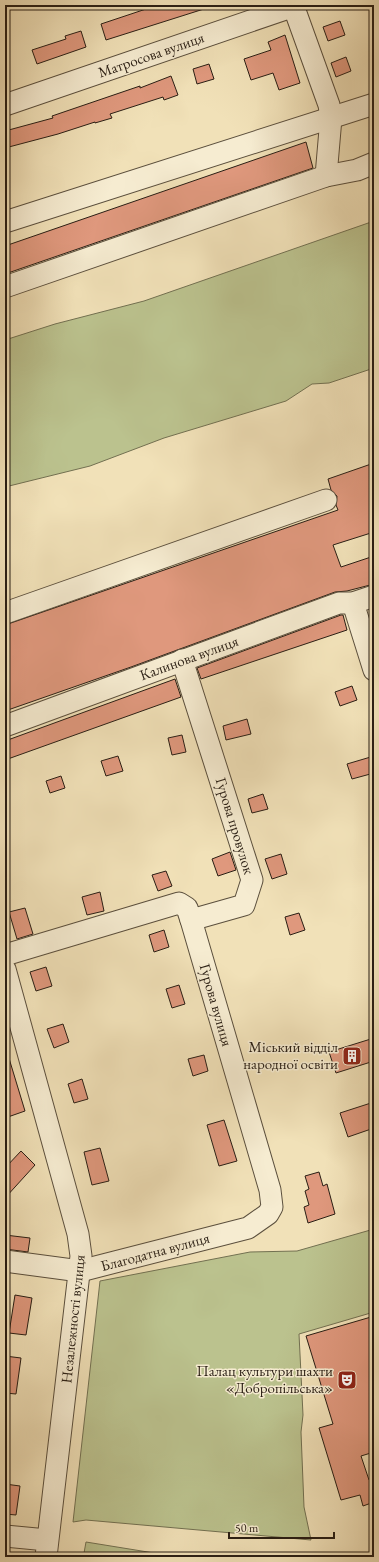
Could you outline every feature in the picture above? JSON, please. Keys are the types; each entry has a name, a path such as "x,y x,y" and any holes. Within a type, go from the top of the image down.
{"street":[{"name":"Матросова вулиця","path":"5,104 295,5"},
{"path":"295,5 331,118 326,176"},
{"path":"5,222 374,104"},
{"path":"5,287 326,176 358,170 374,163"},
{"path":"5,613 326,500"},
{"name":"Калинова вулиця","path":"5,726 339,603 353,603 374,596"},
{"path":"353,603 374,670"},
{"name":"Гурова провулок","path":"182,660 252,880 244,905 191,920"},
{"path":"5,955 179,903 187,908 191,920"},
{"name":"Гурова вулиця","path":"191,920 270,1190 272,1206"},
{"name":"Незалежності вулиця","path":"5,969 78,1234 81,1256 47,1549"},
{"name":"Благодатна вулиця","path":"5,1261 80,1271 248,1228 268,1214 272,1206"},
{"path":"5,1536 47,1549"}],"green space":[{"path":"374,221 374,368 329,383 312,384 286,401 164,438 90,466 5,487 5,340 55,324 144,301"},
{"path":"374,1229 374,1312 299,1334 303,1415 301,1432 304,1507 311,1540 86,1520 73,1522 100,1281 250,1252 297,1251"},
{"path":"86,1542 154,1553 153,1557 108,1557 84,1553"}],"building":[{"path":"158,5 206,5 207,8 106,40 101,24"},
{"path":"340,21 345,35 328,41 323,27"},
{"path":"81,31 86,47 37,64 32,50 66,39 65,36"},
{"path":"285,35 300,83 279,90 273,73 251,80 244,59 271,50 268,42"},
{"path":"346,57 351,71 336,77 331,63"},
{"path":"209,64 214,79 197,84 193,69"},
{"path":"171,76 178,95 164,100 163,97 110,114 112,118 5,148 5,131 53,118 52,116 140,86 140,88"},
{"path":"306,142 313,168 5,274 5,246"},
{"path":"374,463 374,532 333,545 341,567 374,556 374,584 347,591 335,592 131,667 5,711 5,625 338,510 336,505 337,496 331,490 328,479"},
{"path":"343,615 347,630 201,679 197,668"},
{"path":"175,679 181,697 5,760 5,741"},
{"path":"352,686 357,700 340,706 335,692"},
{"path":"247,719 251,734 226,740 223,726"},
{"path":"182,735 186,752 172,755 168,738"},
{"path":"118,756 123,771 106,776 101,761"},
{"path":"374,756 374,773 352,779 347,764"},
{"path":"61,776 65,788 50,793 46,781"},
{"path":"263,794 268,809 252,813 248,799"},
{"path":"230,852 236,870 218,876 212,859"},
{"path":"281,854 287,874 272,879 265,859"},
{"path":"166,871 172,886 158,891 152,875"},
{"path":"100,892 104,911 87,915 82,897"},
{"path":"25,908 33,934 17,939 9,912"},
{"path":"299,913 305,930 290,935 285,917"},
{"path":"164,930 169,947 154,952 149,935"},
{"path":"46,967 52,986 36,991 30,972"},
{"path":"179,985 185,1004 172,1008 166,989"},
{"path":"63,1024 69,1042 54,1048 47,1029"},
{"name":"Міський відділ народної освіти","path":"374,1038 374,1061 336,1073 329,1052"},
{"path":"8,1055 25,1111 5,1118 5,1056"},
{"path":"204,1055 208,1071 193,1076 188,1059"},
{"path":"82,1079 88,1099 74,1103 68,1084"},
{"name":"Міський відділ народної освіти","path":"374,1102 374,1128 348,1137 340,1113"},
{"path":"224,1120 237,1161 219,1166 207,1125"},
{"path":"100,1148 109,1181 92,1185 84,1152"},
{"path":"21,1151 35,1165 5,1198 5,1168"},
{"path":"319,1172 323,1186 327,1184 335,1214 308,1223 304,1207 309,1205 305,1191 309,1189 305,1176"},
{"path":"5,1235 30,1238 28,1252 5,1249"},
{"path":"15,1295 32,1298 26,1335 9,1333"},
{"name":"Палац культури шахти «Добропільська»","path":"371,1317 374,1325 374,1452 361,1456 369,1480 374,1478 374,1502 363,1506 360,1495 341,1500 319,1428 333,1424 306,1336"},
{"path":"5,1356 21,1358 16,1394 5,1393"},
{"path":"5,1484 20,1486 16,1515 5,1514"}],"place":[{"name":"Міський відділ народної освіти","path":"352,1056"},
{"name":"Палац культури шахти «Добропільська»","path":"347,1380"}]}
